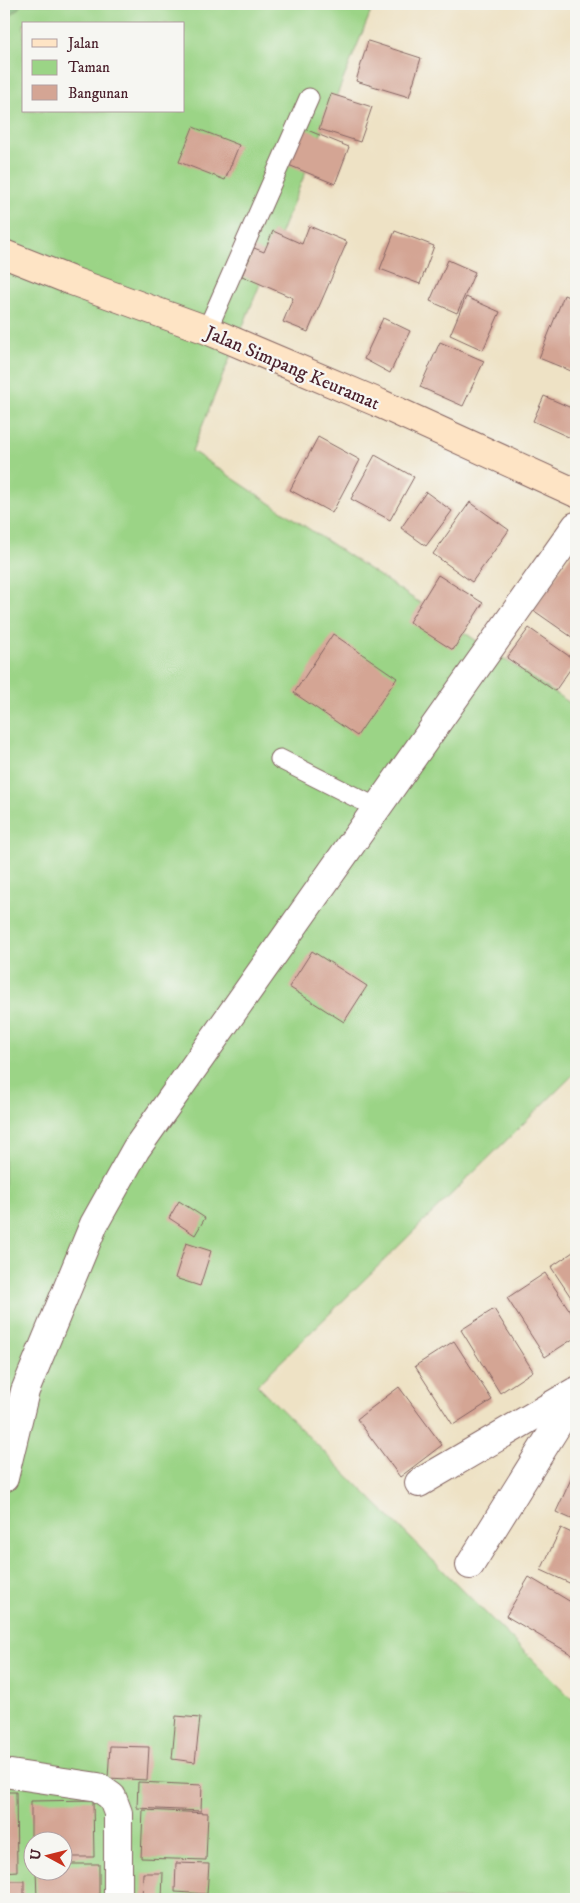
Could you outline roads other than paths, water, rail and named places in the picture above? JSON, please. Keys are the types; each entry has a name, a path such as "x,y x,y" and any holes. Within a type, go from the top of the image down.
{"main road":[{"name":"Jalan Simpang Keuramat","path":"4,254 207,330 379,403 576,493"}],"street":[{"path":"4,1478 25,1391 94,1224 136,1149 576,526"},
{"path":"419,1483 576,1391"},
{"path":"470,1565 576,1395"},
{"path":"4,1773 98,1787 112,1797 118,1813 118,1899"}],"lane":[{"path":"207,330 309,98"},
{"path":"280,759 377,808"}]}
